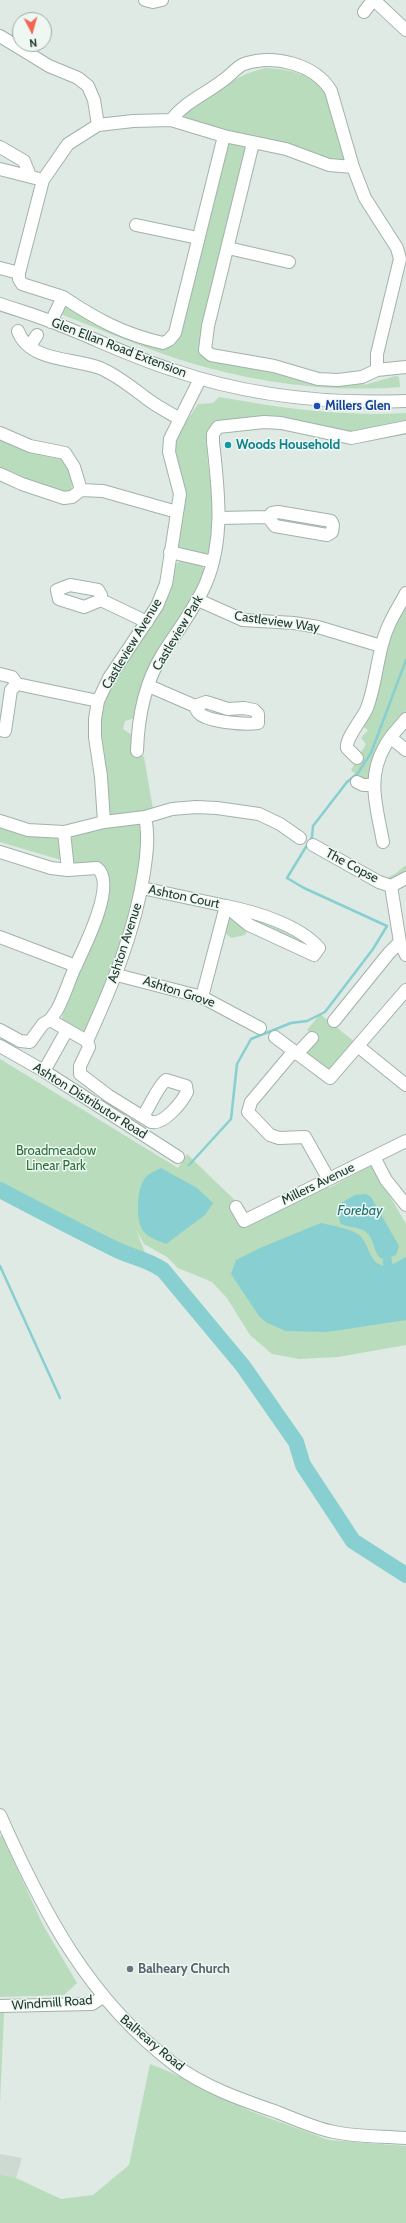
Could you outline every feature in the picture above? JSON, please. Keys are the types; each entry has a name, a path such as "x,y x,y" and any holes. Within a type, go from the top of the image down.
{"street":[{"path":"145,0 153,2 162,0"},
{"path":"364,12 373,0 406,30"},
{"path":"0,36 49,66 78,78 88,86 94,100 98,125"},
{"path":"171,120 180,109 222,82 243,64 276,61 290,63 302,66 324,80 331,91 353,167 365,198 397,248 400,259 377,354 377,370"},
{"path":"224,136 175,333 170,340 163,343 121,331 95,318 63,297 22,284 19,280 18,273 43,180 68,144 98,125 133,121 171,120 224,136 286,149 329,165 353,167"},
{"path":"253,143 205,341 205,350 211,355 274,366 318,379 338,380 362,377 377,370 406,367"},
{"path":"0,147 24,161 30,176"},
{"path":"0,169 43,180"},
{"path":"136,225 198,238"},
{"path":"228,248 289,262"},
{"path":"0,268 18,273"},
{"path":"51,322 63,297"},
{"name":"Glen Ellan Road Extension","path":"0,304 51,322 137,358 200,379 295,398 346,401 406,401"},
{"path":"18,331 20,338 39,353 101,368 118,377 147,399 180,419"},
{"path":"30,346 37,336"},
{"name":"Castleview Avenue","path":"104,822 101,776 95,737 95,719 98,701 109,678 147,622 166,584 180,494 169,452 170,439 200,379"},
{"name":"Castleview Park","path":"137,751 132,726 162,656 198,600 207,581 213,562 219,518 213,434 218,427 264,422 297,425 351,438 406,427"},
{"path":"0,433 30,446 65,453 74,467 81,490"},
{"path":"0,474 22,484 64,498 72,497 81,490 103,491 177,512"},
{"path":"219,518 268,517"},
{"path":"170,552 213,562"},
{"path":"357,758 347,748 347,741 364,716 372,696 388,624 406,593"},
{"path":"101,600 147,622"},
{"name":"Castleview Way","path":"198,600 243,620 300,624 382,646"},
{"path":"0,674 12,677 17,684 98,701"},
{"path":"0,730 4,731 11,690 17,684"},
{"path":"149,686 195,706"},
{"path":"384,842 373,785 380,756 391,738 406,719"},
{"path":"391,738 406,750"},
{"path":"357,782 368,786 373,785"},
{"path":"0,821 28,830 64,832 104,822 145,817 172,809 196,807 237,810 270,819 300,838"},
{"name":"Ashton Avenue","path":"142,1116 109,1096 80,1074 80,1066 88,1047 86,1041 117,975 135,920 142,888 148,830 145,817"},
{"path":"64,832 68,870"},
{"name":"The Copse","path":"313,845 379,882 391,886 406,878"},
{"path":"0,852 40,866 68,870 97,868 102,872 103,876 102,892 94,926 64,997 50,1020 43,1024 34,1039 26,1043 0,1030"},
{"name":"The Copse","path":"391,886 400,942 406,955"},
{"name":"Ashton Court","path":"142,888 255,912 310,938 319,948 314,956 302,951 249,925 226,906"},
{"path":"202,997 226,906"},
{"path":"0,937 76,966"},
{"path":"334,1021 389,953 400,942"},
{"name":"Ashton Grove","path":"117,975 202,997 260,1028"},
{"path":"275,1037 330,1078 359,1047 406,990"},
{"path":"50,1020 86,1041"},
{"path":"44,1071 67,1030"},
{"path":"312,1038 295,1053 251,1102 248,1112 270,1135 279,1138 305,1137 328,1178"},
{"name":"Ashton Distributor Road","path":"0,1046 44,1071 178,1157"},
{"path":"359,1047 406,1085"},
{"name":"Millers Avenue","path":"236,1207 244,1221 328,1178 406,1141"},
{"path":"374,1157 386,1180 406,1205"},
{"name":"Balheary Road","path":"0,1815 42,1905 103,1997 115,2012 176,2065 212,2087 332,2132 352,2136 406,2138"},
{"name":"Windmill Road","path":"0,2006 92,2004 103,1997"}],"shaded area":[{"path":"0,2154 22,2158 16,2178 0,2174"}],"green space":[{"path":"265,68 281,69 297,73 312,80 324,90 332,111 341,143 345,158 343,160 325,159 185,118 184,114 222,87 253,71"},
{"path":"232,143 245,147 247,154 199,343 200,351 210,359 242,367 363,381 364,385 396,376 399,377 400,387 317,387 262,380 208,368 181,360 63,315 61,311 65,307 70,307 167,347 174,345 179,336 228,144"},
{"path":"219,397 266,405 335,413 406,413 406,422 353,432 278,416 231,419 213,424 209,432 207,442 214,507 212,533 209,552 205,554 197,554 175,546 176,437 198,404 213,403"},
{"path":"0,439 55,455 66,461 72,479 71,491 55,491 36,485 0,468"},
{"path":"180,561 202,566 205,571 204,576 135,718 125,721 123,729 132,735 133,752 144,757 153,809 145,812 111,815 108,811 101,741 104,700 174,566"},
{"path":"406,602 406,711 367,780 360,778 351,770 366,744 361,738 368,730 362,726 378,692 389,636"},
{"path":"141,824 144,829 139,886 126,937 86,1033 61,1021 106,874 74,867 70,838 102,827"},
{"path":"0,827 44,838 58,838 61,842 61,860 0,842"},
{"path":"406,865 406,872 391,880 384,879 395,874"},
{"path":"245,914 307,942 304,948 252,923"},
{"path":"234,917 248,929 245,935 231,938 224,932 227,919"},
{"path":"320,1014 356,1043 331,1072 303,1054 317,1038 307,1030"},
{"name":"Broadmeadow Linear Park","path":"0,1059 178,1168 187,1154 248,1213 323,1177 329,1188 372,1165 406,1224 406,1345 338,1357 299,1359 272,1354 250,1335 227,1298 212,1282 178,1268 167,1257 144,1244 136,1230 148,1260 109,1247 91,1239 54,1221 0,1191"},
{"path":"0,1836 2,1836 43,1925 77,1983 64,1995 0,1997"},
{"path":"0,2013 4,2013 0,2103"},
{"path":"150,2064 170,2072 250,2111 329,2140 406,2146 406,2223 0,2223 0,2174 16,2178 61,2199 93,2195 129,2165"}],"water":[{"path":"161,1168 197,1188 213,1203 205,1215 166,1244 145,1233 141,1227 138,1216 138,1202 142,1183 148,1175"},
{"name":"Forebay","path":"366,1194 371,1197 399,1246 396,1255 387,1258 380,1258 371,1238 366,1232 359,1228 340,1223 338,1212 341,1203 355,1195"},
{"path":"321,1223 346,1229 359,1235 372,1257 380,1265 395,1263 406,1257 406,1320 327,1332 286,1331 267,1323 259,1316 231,1274 236,1260 260,1248"}],"waterway":[{"path":"189,1165 231,1119 237,1064 251,1039 291,1023 307,1021 325,1012 373,949 387,926 304,888 287,878 312,837 313,826 347,782 358,773 371,753 406,660"},
{"path":"0,1190 115,1249 150,1263 163,1270 243,1366 296,1442 303,1465 353,1541 406,1575"},
{"path":"387,1258 388,1265"},
{"path":"0,1266 60,1398"}],"place":[{"name":"Millers Glen","path":"317,406"},
{"name":"Woods Household","path":"228,445"},
{"name":"Balheary Church","path":"130,1969"}]}
